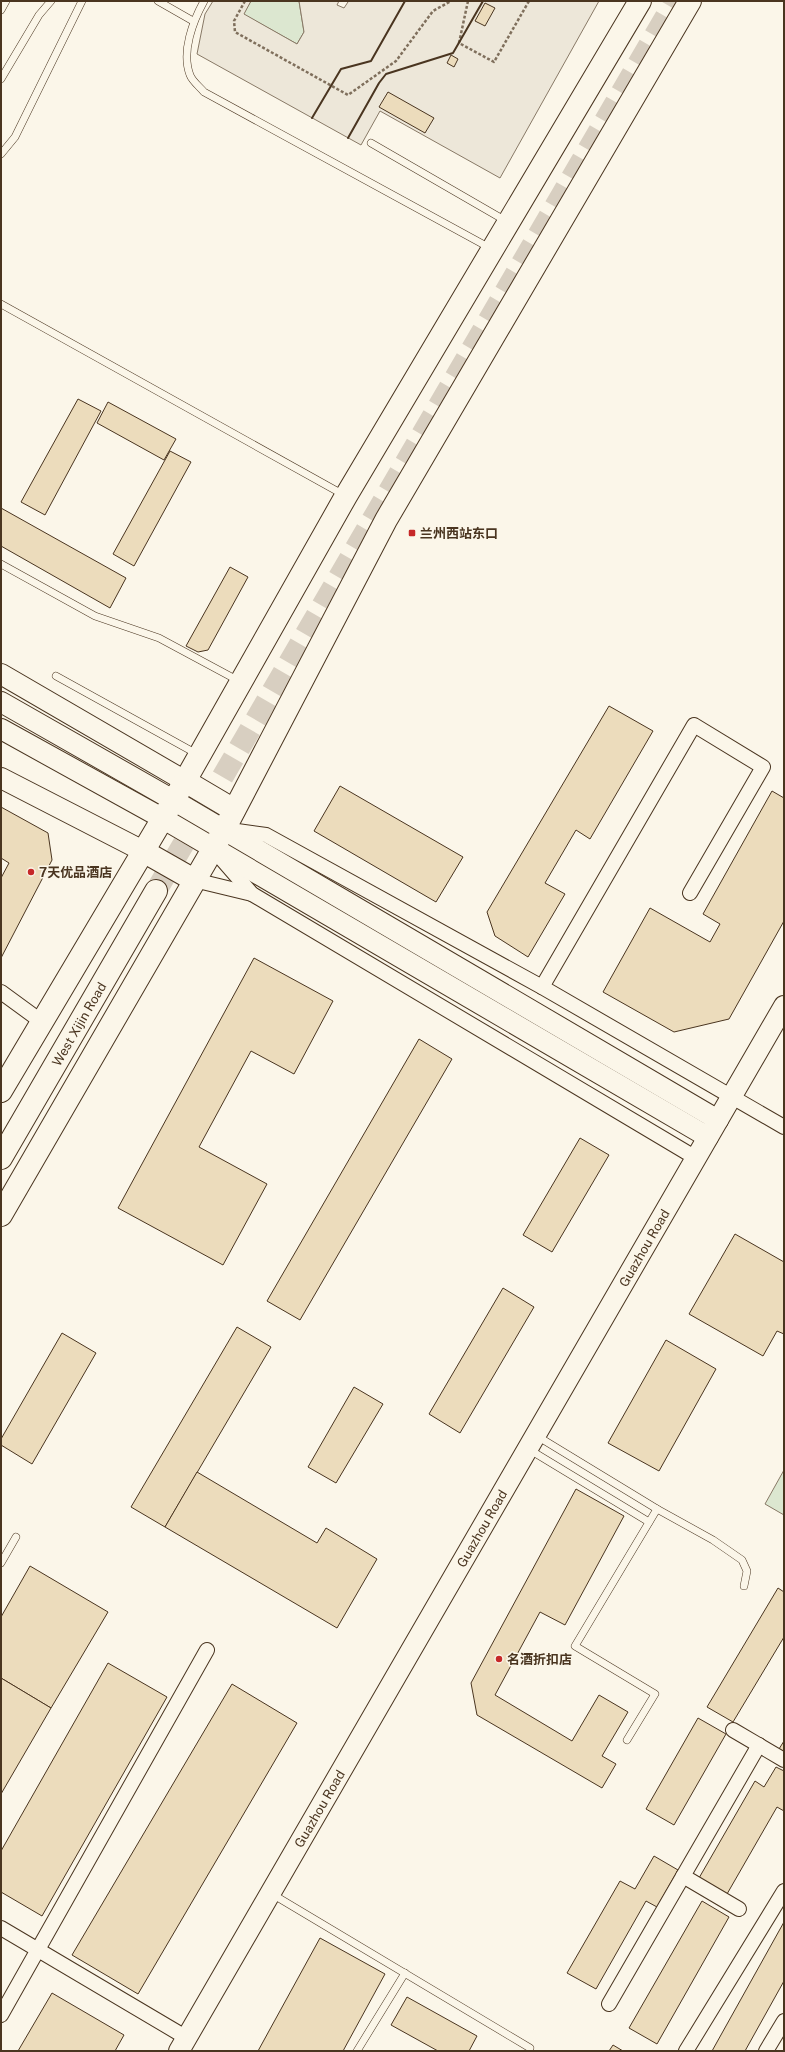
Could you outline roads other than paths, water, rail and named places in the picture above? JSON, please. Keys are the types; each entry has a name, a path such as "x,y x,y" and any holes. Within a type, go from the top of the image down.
{"main road":[{"path":"1,1091 185,781 346,496 640,1"},
{"path":"1,1215 212,848 224,830 386,520 690,1"},
{"path":"185,781 234,810"},
{"path":"143,851 194,880"},
{"name":"West Xijin Road","path":"1,1131 151,888 1,1158"}],"street":[{"path":"1,674 185,781"},
{"path":"1,702 224,830 713,1129"},
{"path":"542,987 694,724 763,767 690,893"},
{"path":"1,729 162,818 212,848 713,1129"},
{"path":"1,778 143,851"},
{"path":"224,830 266,835 542,987 784,1126"},
{"path":"212,848 252,894"},
{"path":"194,880 252,894 696,1158"},
{"path":"1,992 42,1022"},
{"name":"Guazhou Road","path":"183,2045 784,1006"},
{"path":"1,2015 207,1650"},
{"path":"733,1730 784,1760"},
{"path":"609,2004 759,1745"},
{"path":"683,1876 739,1910"},
{"path":"686,2051 783,1894"},
{"path":"1,1928 38,1950 183,2045"},
{"path":"766,2051 784,2021"}],"lane":[{"path":"1,10 6,1"},
{"path":"1,79 39,15 51,1"},
{"path":"1,154 14,137 82,1"},
{"path":"158,1 193,21"},
{"path":"204,1 193,21 187,50 190,76 204,92 492,249"},
{"path":"371,143 509,223"},
{"path":"1,304 346,496"},
{"path":"1,564 96,616 159,638 241,682"},
{"path":"56,676 199,755"},
{"path":"532,1442 714,1540 742,1560 747,1571 744,1586"},
{"path":"532,1442 649,1522"},
{"path":"627,1740 655,1694 575,1646 657,1509"},
{"path":"1,1563 16,1537"},
{"path":"270,1893 530,2048"},
{"path":"357,2051 405,1973"}],"tunnel":[{"path":"156,891 675,1"}],"place":[{"name":"兰州西站东口","path":"412,533"},
{"name":"7天优品酒店","path":"31,872"},
{"name":"名酒折扣店","path":"499,1659"}]}
